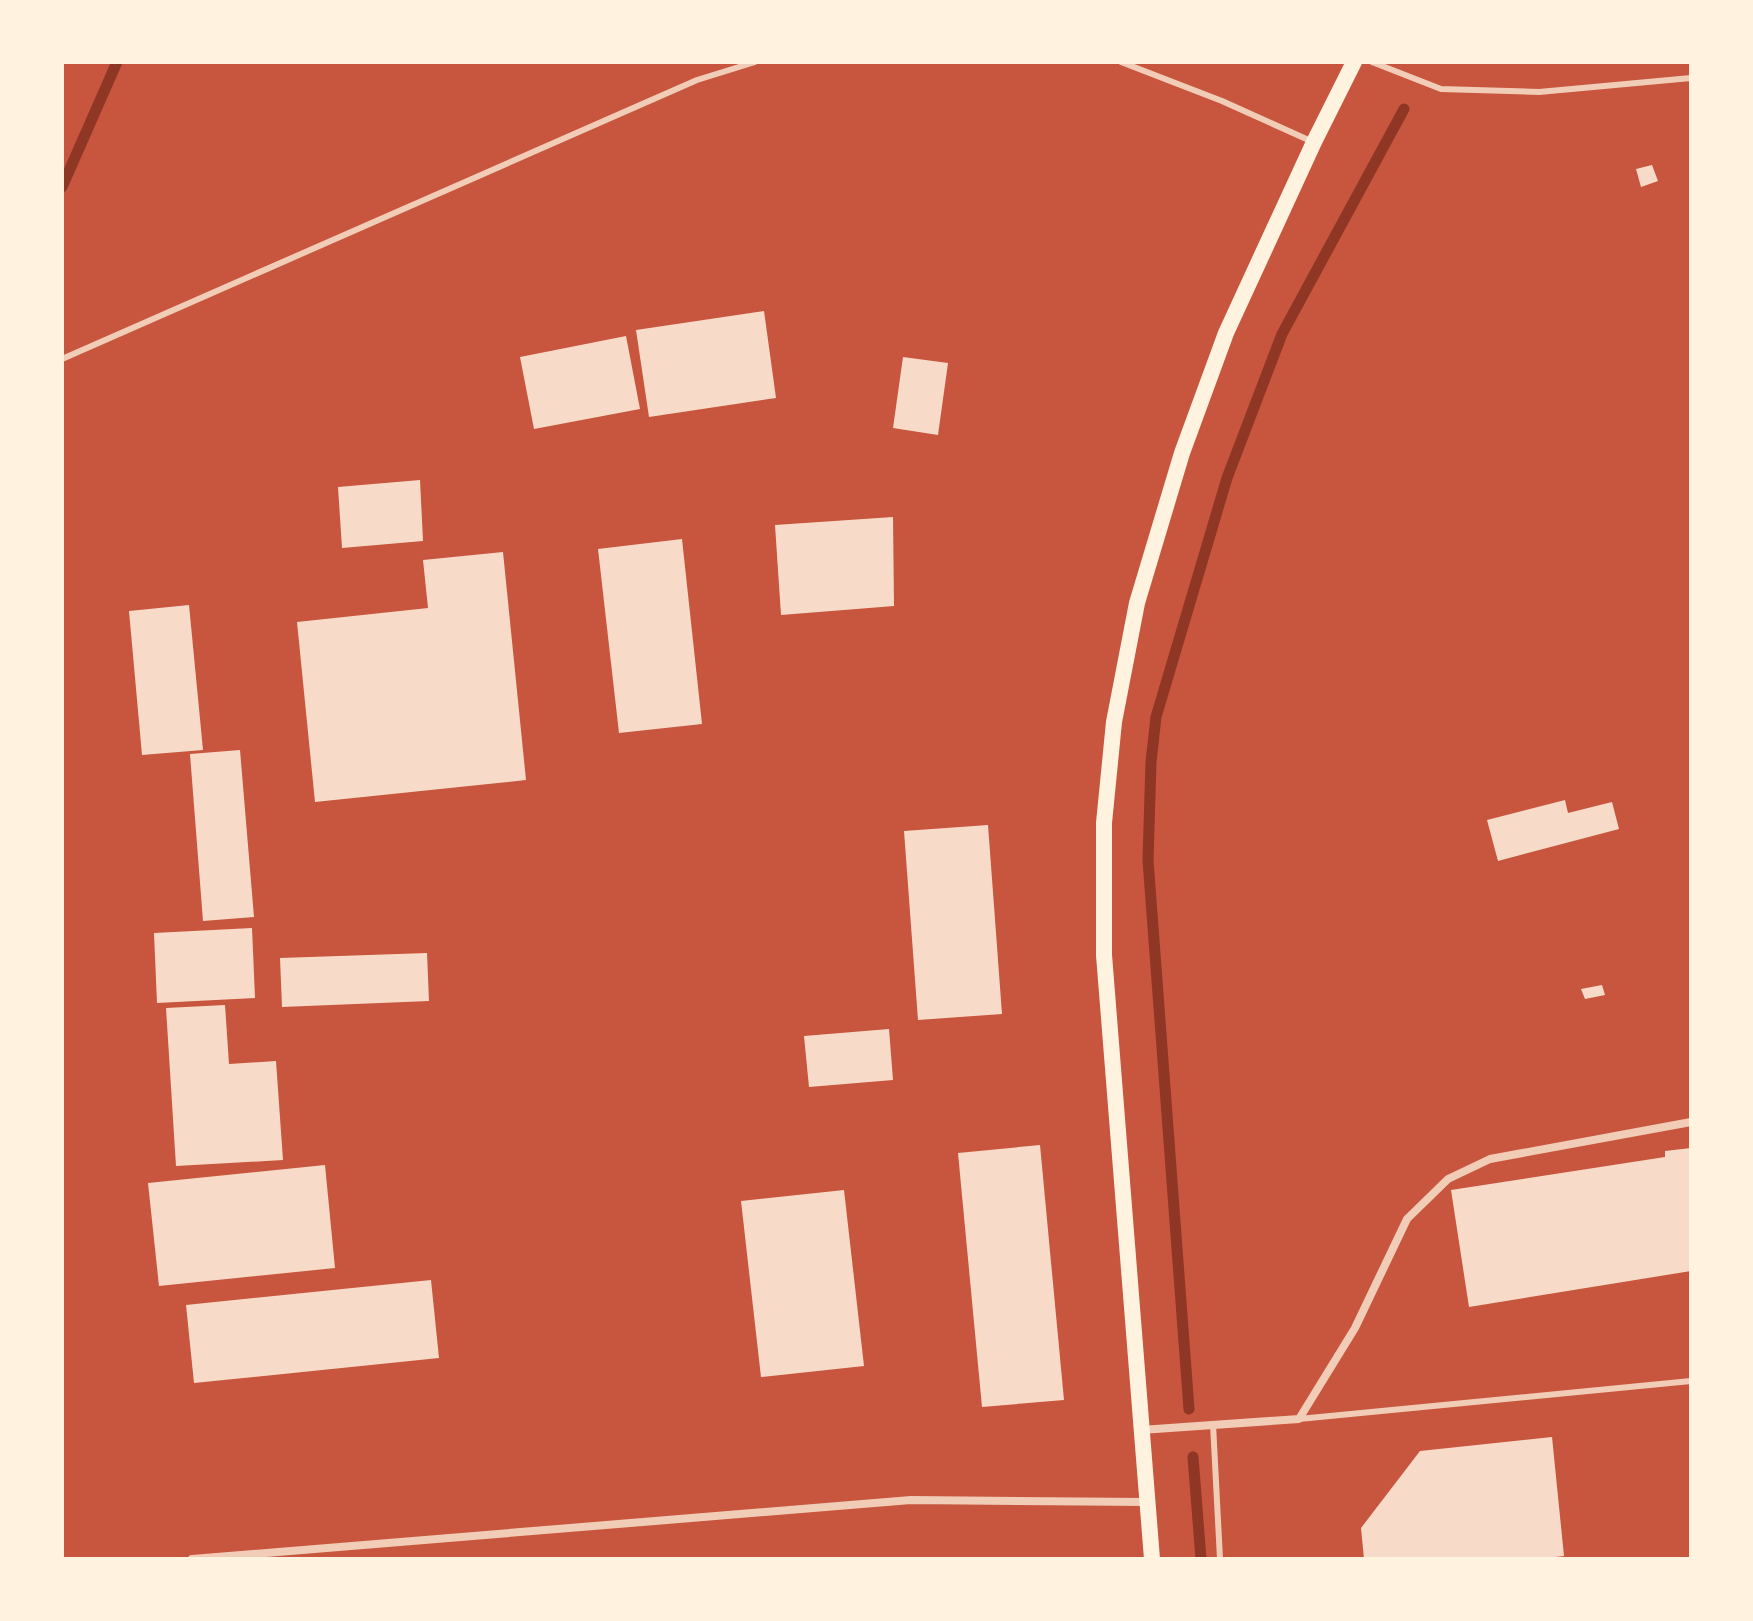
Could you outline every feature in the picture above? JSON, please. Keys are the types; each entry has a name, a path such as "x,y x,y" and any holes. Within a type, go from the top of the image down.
{"main road":[{"path":"1152,1559 1104,955 1104,823 1114,722 1137,603 1182,453 1226,333 1354,62"}],"street":[{"path":"1141,1430 1299,1419 1355,1328 1407,1219 1448,1179 1490,1159 1691,1122"},
{"path":"192,1559 911,1500 1148,1502"}],"lane":[{"path":"62,359 697,80 755,62"},
{"path":"1121,62 1222,101 1314,142"},
{"path":"1372,62 1441,89 1539,92 1691,78"},
{"path":"1299,1419 1691,1381"},
{"path":"1213,1424 1220,1559"}],"building":[{"path":"1652,165 1658,181 1641,187 1636,169"},
{"path":"764,311 776,398 649,417 636,330"},
{"path":"626,336 640,409 534,429 520,357"},
{"path":"903,357 948,363 938,435 893,428"},
{"path":"420,480 423,541 342,548 338,487"},
{"path":"893,517 894,606 781,615 775,525"},
{"path":"682,539 702,724 619,733 598,549"},
{"path":"503,552 526,780 315,802 297,622 428,608 423,560"},
{"path":"189,605 203,750 142,755 129,611"},
{"path":"240,750 254,917 203,921 190,754"},
{"path":"1565,800 1568,813 1612,802 1619,829 1498,861 1487,820"},
{"path":"988,825 1002,1014 918,1020 904,831"},
{"path":"252,928 255,998 157,1003 154,933"},
{"path":"427,953 429,1001 282,1007 280,958"},
{"path":"1602,985 1605,995 1585,999 1581,989"},
{"path":"225,1005 229,1064 276,1061 283,1160 176,1166 166,1008"},
{"path":"889,1029 893,1080 809,1087 804,1036"},
{"path":"1040,1145 1064,1400 982,1407 958,1153"},
{"path":"1691,1148 1691,1271 1469,1307 1451,1190 1665,1157 1665,1151"},
{"path":"325,1165 335,1268 159,1286 148,1183"},
{"path":"844,1190 864,1366 761,1377 741,1201"},
{"path":"431,1280 439,1358 194,1383 186,1305"},
{"path":"1552,1437 1564,1556 1538,1559 1364,1559 1361,1528 1420,1451"}],"waterway":[{"path":"62,187 117,62"},
{"path":"1189,1409 1148,860 1151,762 1156,717 1227,478 1282,334 1404,109"},
{"path":"1193,1457 1201,1559"}]}
